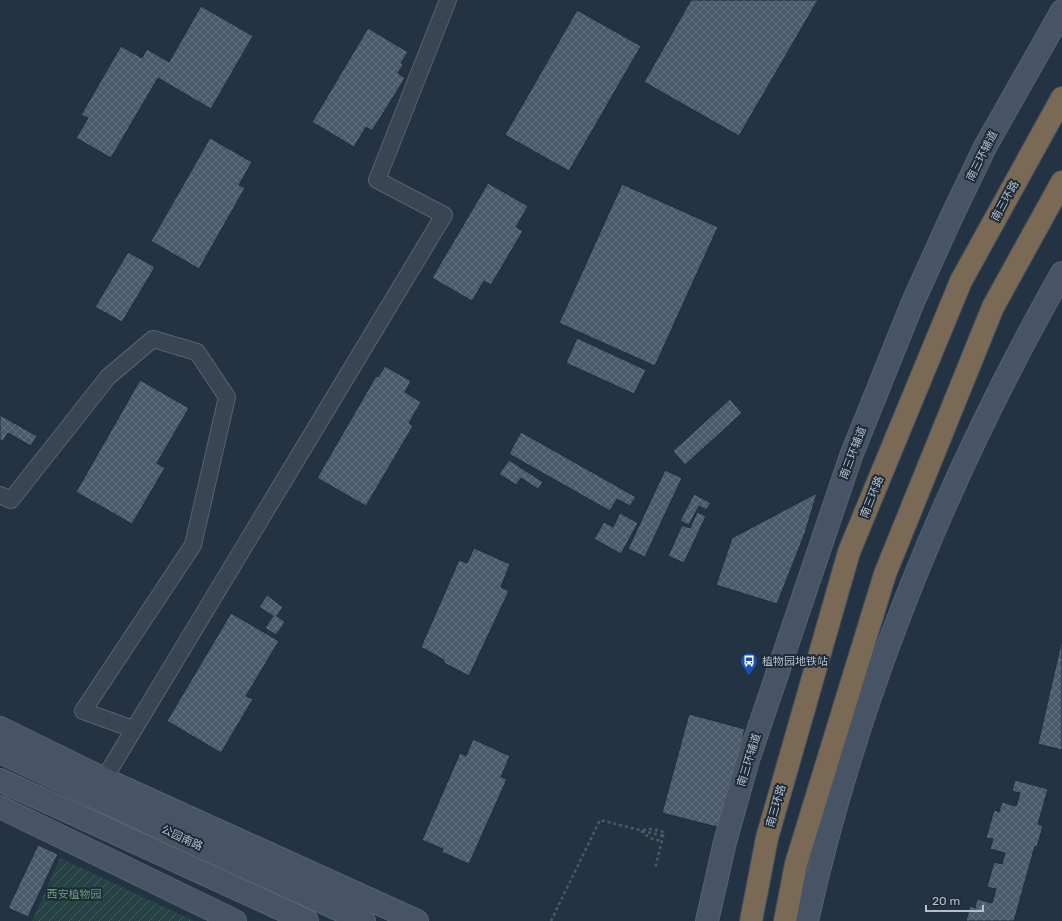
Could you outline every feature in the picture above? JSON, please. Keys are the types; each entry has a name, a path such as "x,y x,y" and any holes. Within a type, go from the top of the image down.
{"highway":[{"name":"南三环路","path":"752,921 767,838 849,552 961,281 1062,98"},
{"path":"785,921 796,864 885,574 993,307 1062,182"}],"main road":[{"name":"南三环辅道","path":"707,921 725,842 748,760 823,536 854,449 913,302 950,220 985,147 1062,11"},
{"path":"807,921 817,875 840,790 874,683 914,576 935,525 992,402 1062,273"},
{"path":"0,728 104,779 417,921"},
{"name":"公园南路","path":"0,752 364,921"},
{"name":"公园南路","path":"0,780 307,921"},
{"path":"0,807 235,921"}],"street":[{"path":"104,779 444,215 377,180 448,0"},
{"path":"0,494 11,500 108,377 153,339 197,352 228,397 193,546 83,711 133,729"}],"path":[{"path":"552,921 600,820 663,836"},
{"path":"640,830 652,829 664,832 655,869"},
{"path":"640,830 650,838 662,841"}],"green space":[{"name":"西安植物园","path":"60,858 194,921 32,921"}],"building":[{"path":"691,0 818,0 739,136 644,82"},
{"path":"201,6 253,36 211,109 158,78 111,158 76,138 88,118 81,115 121,46 142,58 147,49 169,62"},
{"path":"577,10 641,46 569,171 505,135"},
{"path":"368,28 408,52 401,63 403,65 398,73 405,78 372,131 366,127 354,147 312,122"},
{"path":"210,138 252,162 239,185 245,188 199,269 151,241"},
{"path":"488,183 528,206 516,227 523,231 491,285 484,281 472,301 432,278"},
{"path":"622,184 718,227 655,366 559,323"},
{"path":"128,252 155,267 122,322 95,307"},
{"path":"577,338 646,370 634,394 566,363"},
{"path":"385,366 411,381 405,392 421,402 409,423 413,426 366,506 317,478 376,376 378,377"},
{"path":"140,380 189,408 157,463 165,468 132,524 76,492"},
{"path":"730,399 742,413 685,465 673,451"},
{"path":"0,415 37,436 31,446 8,433 3,441 0,440"},
{"path":"521,432 636,497 630,506 617,499 610,511 509,454"},
{"path":"509,460 543,482 538,489 521,478 516,485 499,474"},
{"path":"665,470 682,478 645,557 628,549"},
{"path":"817,493 805,533 777,604 716,585 732,538"},
{"path":"694,494 711,503 706,510 699,506 689,525 680,521"},
{"path":"697,512 706,516 684,563 668,556 682,525 690,528"},
{"path":"620,513 638,523 621,554 594,539 604,522 613,527"},
{"path":"474,548 510,564 501,587 509,591 469,676 444,663 444,660 421,647 459,560 467,563"},
{"path":"267,595 283,607 277,616 285,622 276,635 265,628 273,616 259,607"},
{"path":"231,613 279,641 246,696 253,699 221,753 167,721"},
{"path":"1062,639 1062,750 1038,744"},
{"path":"689,714 745,729 721,828 662,813"},
{"path":"473,739 510,756 501,777 507,779 469,864 442,852 443,849 422,840 460,753 466,756"},
{"path":"1015,780 1048,789 1038,824 1043,826 1037,847 1035,846 1014,921 966,921 970,906 975,908 977,899 992,903 996,889 987,887 994,862 1002,864 1005,853 990,849 993,839 986,838 994,810 999,812 1002,802 1016,806 1020,793 1012,791"},
{"path":"38,845 58,854 28,917 8,908"}],"place":[{"name":"植物园地铁站","path":"749,676"}]}
